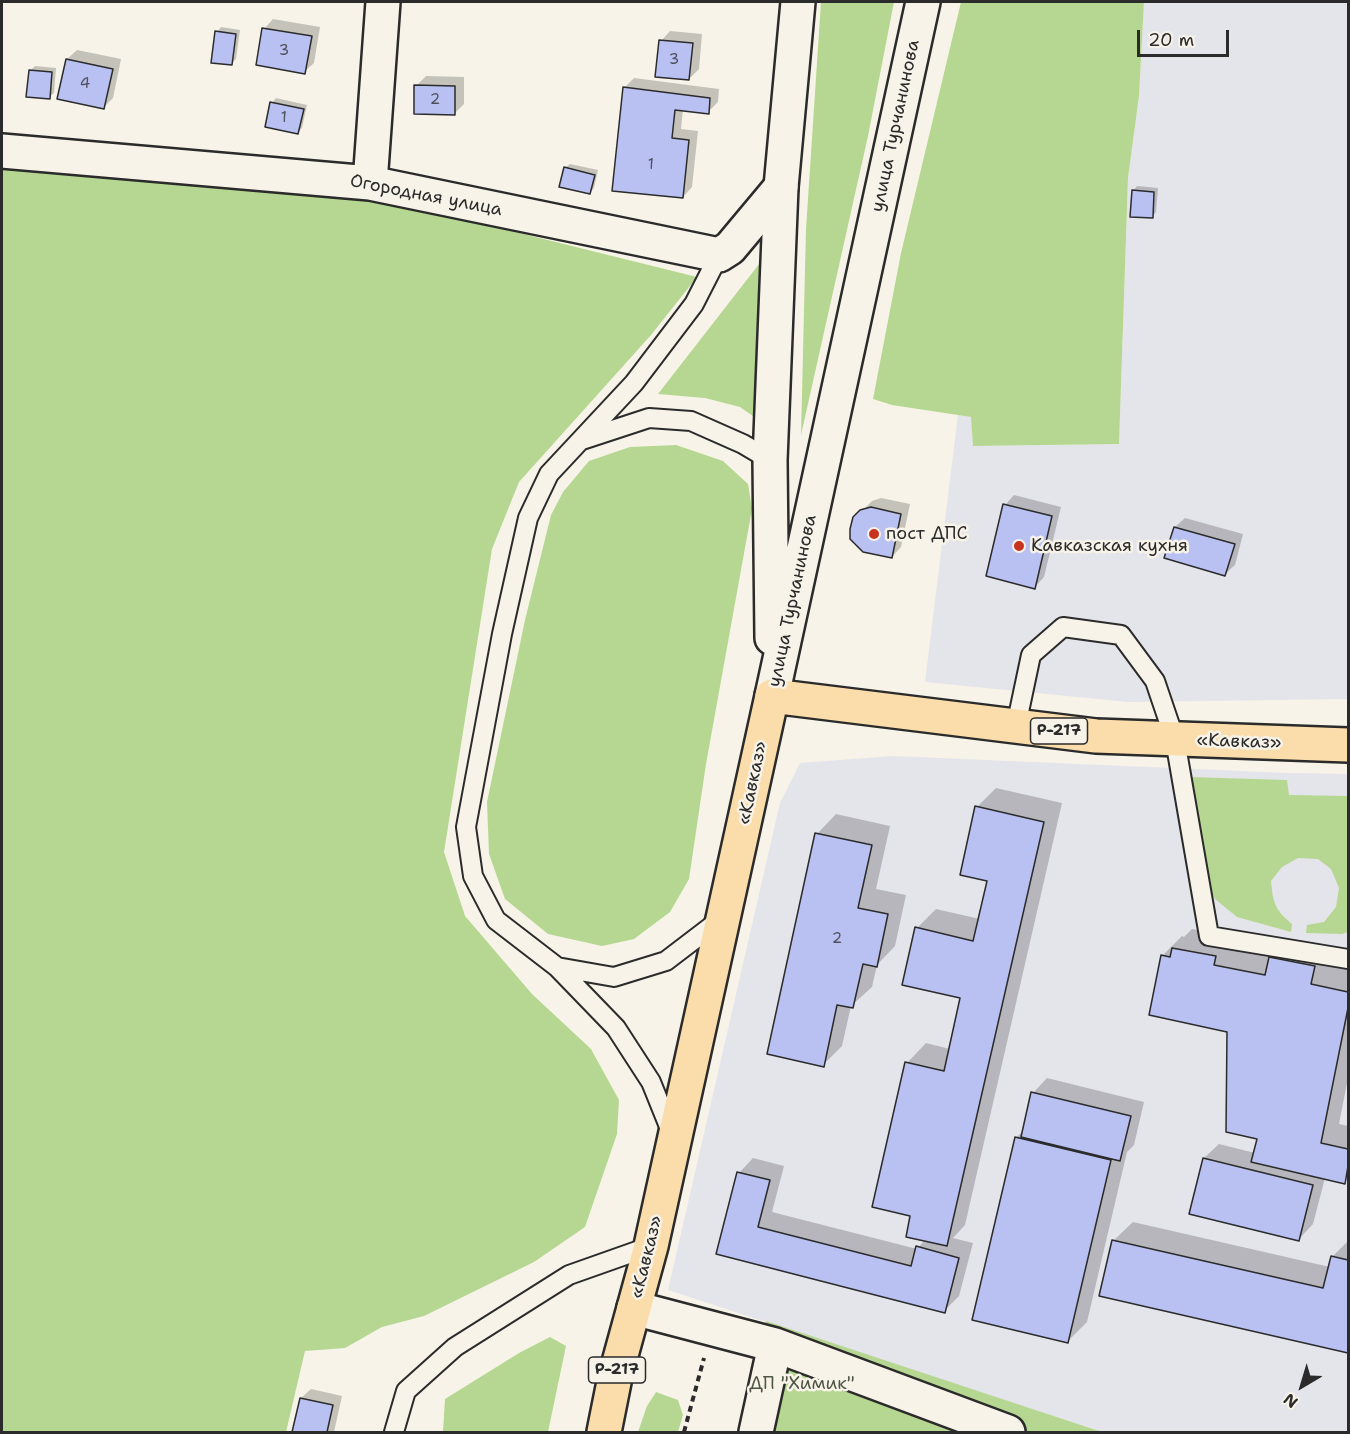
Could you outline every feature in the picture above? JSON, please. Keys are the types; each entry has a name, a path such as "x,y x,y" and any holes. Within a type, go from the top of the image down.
{"highway":[{"name":"«Кавказ»","path":"604,1432 615,1377 651,1246 772,696 1096,736 1348,745"}],"street":[{"path":"370,183 383,2"},
{"name":"улица Турчанинова","path":"772,696 770,460 781,187 798,2"},
{"name":"улица Турчанинова","path":"772,696 923,2"},
{"name":"Огородная улица","path":"2,151 370,183 719,255"},
{"path":"719,255 730,248 781,187"},
{"path":"634,1308 775,1345 1008,1432"},
{"path":"756,1432 775,1345"}],"lane":[{"path":"674,1141 651,1082 616,1028 557,967 496,920 473,876 466,827 502,634 528,518 549,474 634,383 694,304 719,255"},
{"path":"580,441 649,418 691,421 743,444 770,460"},
{"path":"1016,726 1031,655 1063,627 1121,635 1155,681 1175,740 1209,936 1348,959"},
{"path":"557,967 614,977 666,961 723,918"},
{"path":"394,1432 406,1390 455,1347 569,1275 651,1246"}],"path":[{"path":"684,1432 712,1329"}],"shaded area":[{"path":"1144,2 1348,2 1348,699 1128,702 925,682 958,415 972,417 973,446 1119,444 1128,178 1139,96"},
{"path":"893,756 1348,774 1348,1432 1102,1432 668,1290 780,803 800,763"}],"green space":[{"path":"821,2 894,2 868,136 801,435 806,229"},
{"path":"961,2 1144,2 1139,96 1128,178 1119,444 973,446 971,417 892,405 873,399 901,253"},
{"path":"2,161 370,196 697,277 651,335 519,482 492,549 444,852 465,916 532,994 591,1049 619,1100 617,1134 585,1227 534,1262 424,1316 382,1327 345,1348 305,1351 286,1432 2,1432"},
{"path":"763,259 760,421 740,407 705,398 658,394"},
{"path":"676,445 723,461 748,484 752,509 706,764 689,879 670,912 634,939 602,946 548,934 505,899 489,854 487,802 525,620 551,515 563,492 589,461 630,447"},
{"path":"1189,777 1287,780 1289,795 1347,796 1348,785 1348,932 1342,934 1306,933 1307,925 1324,922 1336,907 1339,888 1331,869 1318,859 1298,858 1282,867 1271,881 1276,906 1292,924 1291,932 1237,917 1215,899 1206,881"},
{"name":"ДП \"Химик\"","path":"766,1321 1102,1432 741,1432"},
{"path":"550,1337 566,1346 548,1432 443,1432 445,1399 519,1353"},
{"path":"656,1392 678,1400 683,1415 678,1432 638,1432 647,1406"}],"building":[{"path":"262,28 312,36 305,74 256,65"},
{"path":"215,31 236,34 232,65 211,63"},
{"path":"659,40 693,43 689,80 655,77"},
{"path":"66,59 113,69 104,109 57,99"},
{"path":"29,70 52,72 50,99 26,97"},
{"path":"414,85 455,86 455,115 414,114"},
{"path":"623,87 710,98 709,114 675,110 672,138 689,140 683,198 612,191"},
{"path":"270,102 304,109 298,134 265,127"},
{"path":"564,167 595,175 590,194 559,187"},
{"path":"1132,190 1154,192 1153,218 1130,217"},
{"name":"Кавказская кухня","path":"1003,504 1052,516 1035,589 986,576"},
{"name":"пост ДПС","path":"871,507 901,514 892,558 863,552 850,539 853,517 860,510"},
{"path":"1174,527 1235,544 1225,576 1164,558"},
{"path":"975,806 1044,822 947,1246 906,1237 910,1216 872,1207 905,1062 944,1071 960,998 902,985 915,927 973,941 987,881 960,875"},
{"path":"815,833 872,845 858,908 888,914 877,967 863,964 853,1008 837,1005 824,1067 767,1054"},
{"path":"1172,948 1216,956 1214,965 1265,975 1269,957 1315,966 1311,984 1348,992 1348,1008 1321,1143 1348,1149 1345,1184 1251,1162 1257,1139 1226,1132 1227,1032 1149,1015 1161,955 1170,957"},
{"path":"1031,1092 1131,1116 1120,1161 1021,1137"},
{"path":"1015,1137 1111,1160 1068,1343 972,1320"},
{"path":"1203,1158 1313,1185 1299,1241 1189,1214"},
{"path":"737,1172 770,1180 758,1227 911,1266 916,1246 959,1258 945,1313 716,1254"},
{"path":"1112,1240 1323,1288 1331,1256 1348,1260 1348,1353 1099,1296"},
{"path":"300,1398 333,1405 327,1432 292,1432"}],"place":[{"name":"пост ДПС","path":"874,534"},
{"name":"Кавказская кухня","path":"1019,546"}]}
